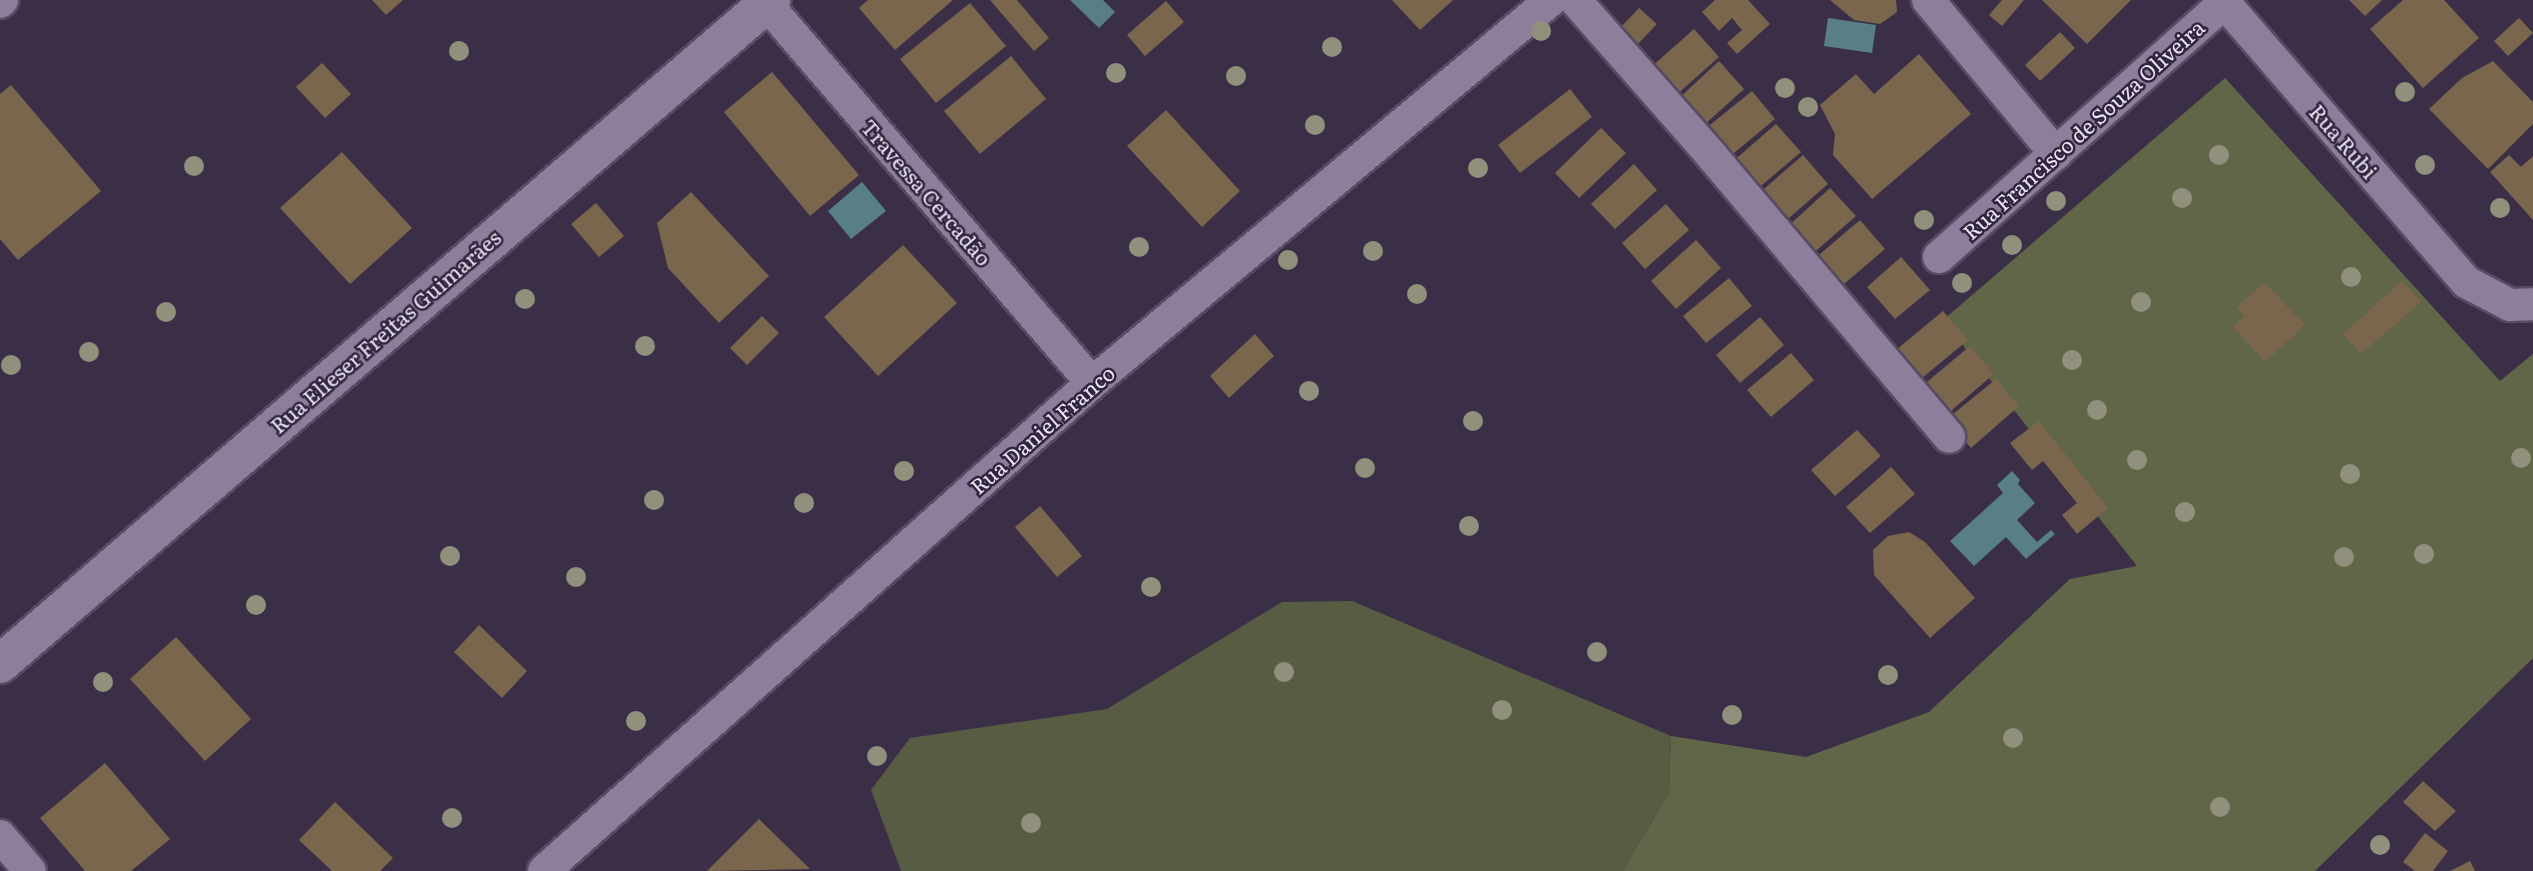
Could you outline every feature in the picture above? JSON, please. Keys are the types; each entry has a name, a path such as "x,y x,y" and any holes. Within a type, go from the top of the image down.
{"street":[{"name":"Rua Daniel Franco","path":"544,871 1092,383 1551,0"},
{"path":"1575,0 1711,155 1949,437"},
{"path":"1928,0 2056,154"},
{"name":"Travessa Cercadão","path":"767,1 1092,383"},
{"name":"Rua Elieser Freitas Guimarães","path":"0,664 767,1"},
{"name":"Rua Francisco de Souza Oliveira","path":"1939,257 2225,1"},
{"name":"Rua Rubi","path":"2225,1 2466,282 2510,305 2533,304"},
{"path":"0,836 30,871"}],"shaded area":[{"path":"1070,0 1103,0 1115,12 1099,28"},
{"path":"1828,18 1876,25 1872,53 1824,46"},
{"path":"2225,78 2500,381 2533,354 2533,658 2315,871 1623,871 1669,792 1671,736 1806,757 1929,712 2070,579 2137,566 1943,320"},
{"path":"862,182 886,211 851,239 828,211"},
{"path":"2012,471 2020,480 2018,484 2035,503 2017,520 2037,542 2051,530 2055,534 2026,559 2006,537 1974,566 1950,541 2003,493 1997,485"},
{"path":"1352,601 1671,736 1669,792 1623,871 901,871 871,790 910,738 1107,709 1282,602"}],"building":[{"path":"372,0 403,0 386,15"},
{"path":"868,0 953,0 895,50 859,8"},
{"path":"990,0 1017,0 1049,38 1034,51"},
{"path":"1392,0 1453,0 1420,30"},
{"path":"1715,0 1748,0 1770,24 1737,54 1727,43 1742,30 1732,18 1719,31 1702,12"},
{"path":"1830,0 1896,0 1897,12 1880,24 1854,20"},
{"path":"2002,0 2024,0 2002,26 1989,15"},
{"path":"2042,0 2131,0 2087,44"},
{"path":"2349,0 2382,0 2365,16"},
{"path":"2403,0 2444,0 2479,38 2423,88 2370,29"},
{"path":"1166,1 1184,22 1145,56 1127,35"},
{"path":"970,3 1006,46 936,103 900,59"},
{"path":"1639,8 1657,24 1636,46 1619,29"},
{"path":"2519,18 2533,33 2508,56 2494,41"},
{"path":"1694,29 1719,57 1674,97 1649,69"},
{"path":"2060,32 2075,48 2040,81 2025,65"},
{"path":"1919,54 1971,114 1872,199 1833,155 1835,134 1820,105 1856,74 1874,94"},
{"path":"1011,56 1046,99 980,154 944,111"},
{"path":"1719,61 1744,89 1703,126 1678,99"},
{"path":"2493,61 2533,102 2533,124 2488,169 2429,109 2462,78"},
{"path":"322,63 351,94 325,118 296,87"},
{"path":"772,72 859,175 810,216 724,112"},
{"path":"11,85 101,191 18,260 0,239 0,94"},
{"path":"1570,89 1592,117 1520,173 1498,145"},
{"path":"1752,91 1775,119 1728,158 1705,129"},
{"path":"1166,110 1240,191 1202,227 1127,146"},
{"path":"1776,124 1801,152 1755,191 1731,163"},
{"path":"1601,128 1626,153 1579,198 1555,173"},
{"path":"342,152 412,228 350,284 280,208"},
{"path":"1803,155 1828,184 1782,224 1757,195"},
{"path":"2509,155 2521,167 2533,156 2533,220 2490,172"},
{"path":"1634,164 1657,190 1615,229 1591,204"},
{"path":"1830,188 1856,216 1810,256 1785,229"},
{"path":"691,192 769,276 719,323 668,268 657,223"},
{"path":"596,203 624,236 599,257 571,224"},
{"path":"1666,204 1689,230 1645,269 1622,243"},
{"path":"1860,220 1885,249 1837,290 1813,260"},
{"path":"1696,240 1721,268 1676,309 1651,281"},
{"path":"903,245 957,303 878,376 824,317"},
{"path":"1901,257 1930,290 1895,319 1867,287"},
{"path":"1729,278 1752,306 1706,343 1683,316"},
{"path":"2402,281 2421,302 2361,354 2343,334"},
{"path":"2264,282 2305,325 2265,362 2233,327 2245,316 2237,307"},
{"path":"1943,311 1968,340 1916,383 1891,354"},
{"path":"762,316 779,333 747,365 730,348"},
{"path":"1760,317 1784,345 1740,383 1716,355"},
{"path":"1255,334 1274,356 1229,398 1210,376"},
{"path":"1970,346 1994,374 1945,416 1921,387"},
{"path":"1791,353 1814,380 1771,417 1747,390"},
{"path":"1996,379 2019,406 1971,448 1947,419"},
{"path":"2039,421 2108,508 2077,534 2062,515 2077,503 2043,461 2032,470 2010,443"},
{"path":"1857,430 1881,456 1835,496 1811,470"},
{"path":"1891,467 1915,494 1870,533 1846,507"},
{"path":"1040,506 1082,556 1057,577 1015,527"},
{"path":"1909,532 1925,542 1975,598 1930,638 1874,575 1873,550 1888,536"},
{"path":"479,625 527,671 502,698 454,652"},
{"path":"176,637 251,719 205,761 130,679"},
{"path":"105,763 170,839 131,871 85,871 40,818"},
{"path":"2423,781 2456,811 2435,831 2403,802"},
{"path":"335,802 393,858 380,871 332,871 299,840"},
{"path":"759,819 810,869 707,871"},
{"path":"2425,833 2448,851 2433,871 2415,871 2403,862"},
{"path":"2470,861 2475,871 2450,871"}]}
